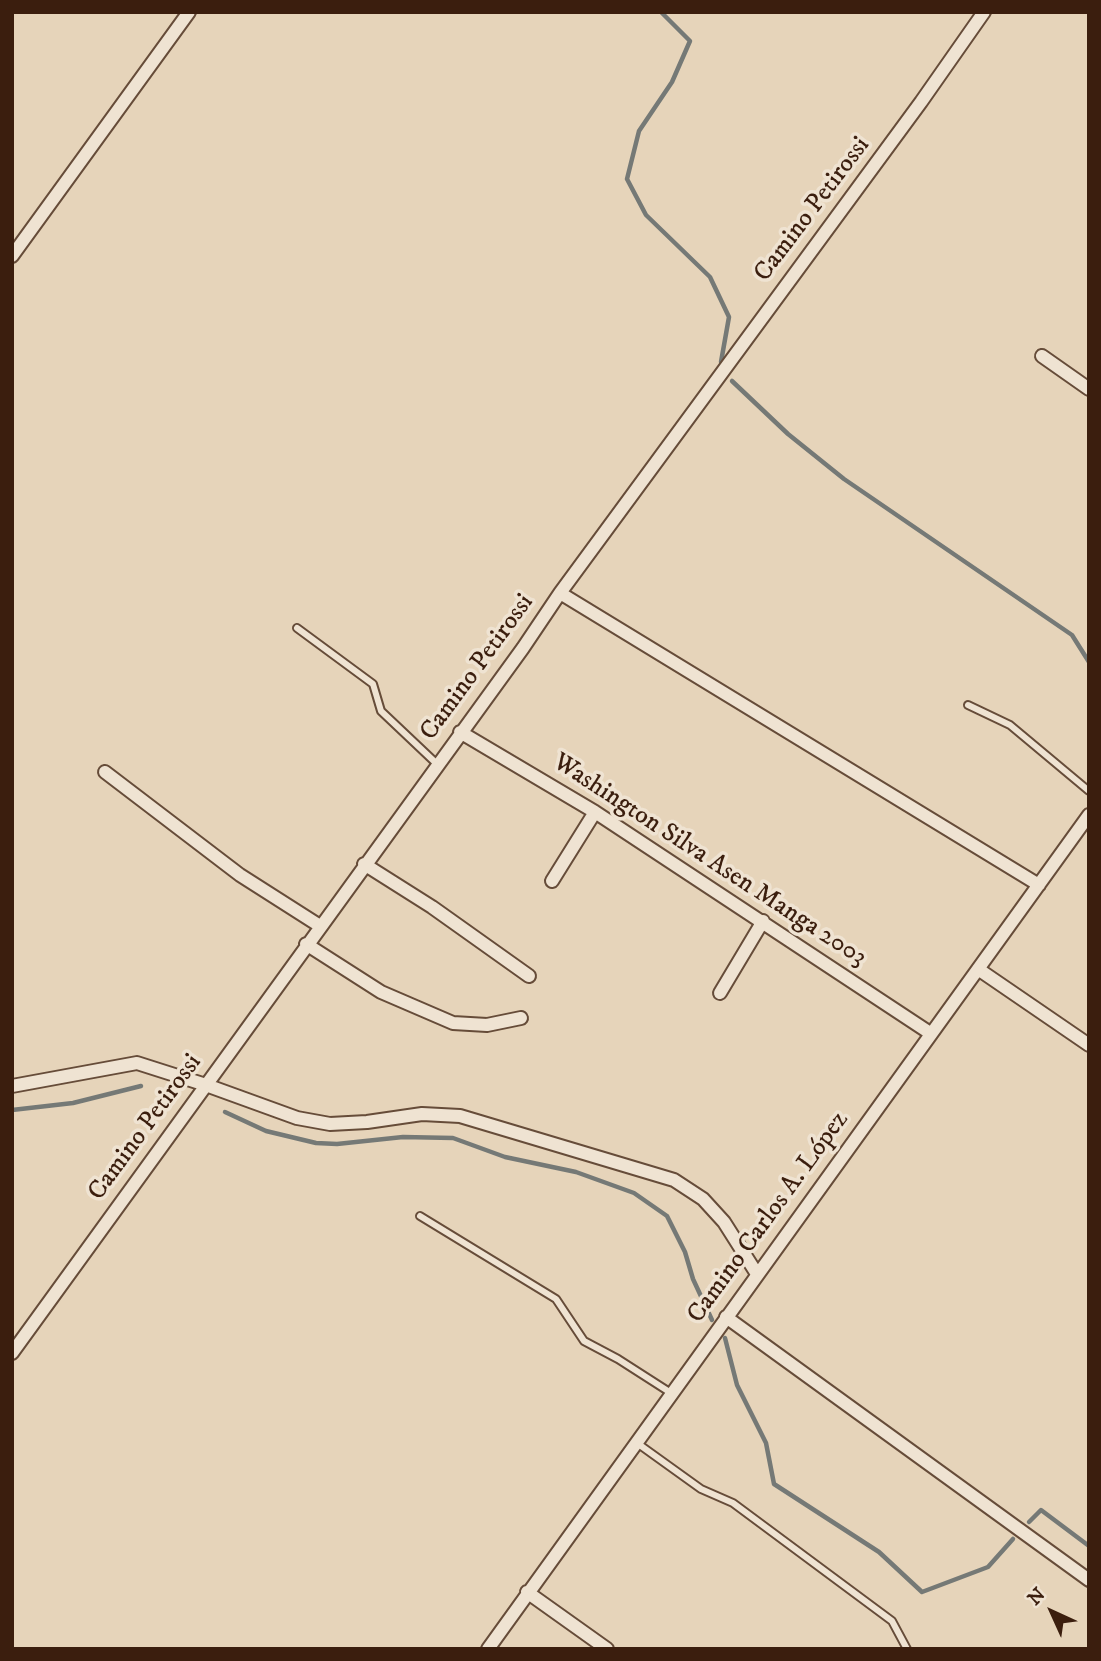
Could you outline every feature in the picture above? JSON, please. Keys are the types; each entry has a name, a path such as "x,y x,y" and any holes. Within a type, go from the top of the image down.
{"street":[{"path":"12,256 189,12"},
{"name":"Camino Petirossi","path":"12,1353 523,648 560,593 921,102 984,12"},
{"path":"1042,356 1089,388"},
{"path":"560,593 1039,886"},
{"name":"Washington Silva Asen Manga 2003","path":"460,732 595,811 930,1033"},
{"path":"104,772 240,875 320,926"},
{"path":"552,881 595,811"},
{"name":"Camino Carlos A. López","path":"488,1649 1089,815"},
{"path":"364,864 432,907 528,976"},
{"path":"720,993 763,921"},
{"path":"306,944 381,992 453,1023 486,1025 521,1018"},
{"path":"978,969 1089,1045"},
{"path":"12,1086 137,1063 206,1084 297,1118 330,1124 422,1114 460,1116 674,1180 703,1199 724,1223 757,1274"},
{"path":"726,1317 1089,1580"},
{"path":"527,1592 607,1649"}],"lane":[{"path":"297,628 373,684 381,711 437,764"},
{"path":"968,705 1010,725 1089,791"},
{"path":"420,1216 556,1299 584,1341 671,1393"},
{"path":"636,1442 701,1489 733,1503 892,1621 906,1649"}],"waterway":[{"path":"661,12 690,41 672,82 639,131 627,179 646,215 710,277 729,317 721,362"},
{"path":"732,381 788,434 844,479 1072,635 1089,662"},
{"path":"12,1110 73,1103 141,1086"},
{"path":"225,1112 266,1131 316,1143 337,1144 403,1137 453,1138 505,1157 576,1172 634,1193 667,1216 685,1252 693,1279 712,1320"},
{"path":"725,1338 737,1385 766,1443 774,1484 879,1552 922,1592 988,1567 1013,1539"},
{"path":"1029,1522 1041,1510 1089,1546"}]}
